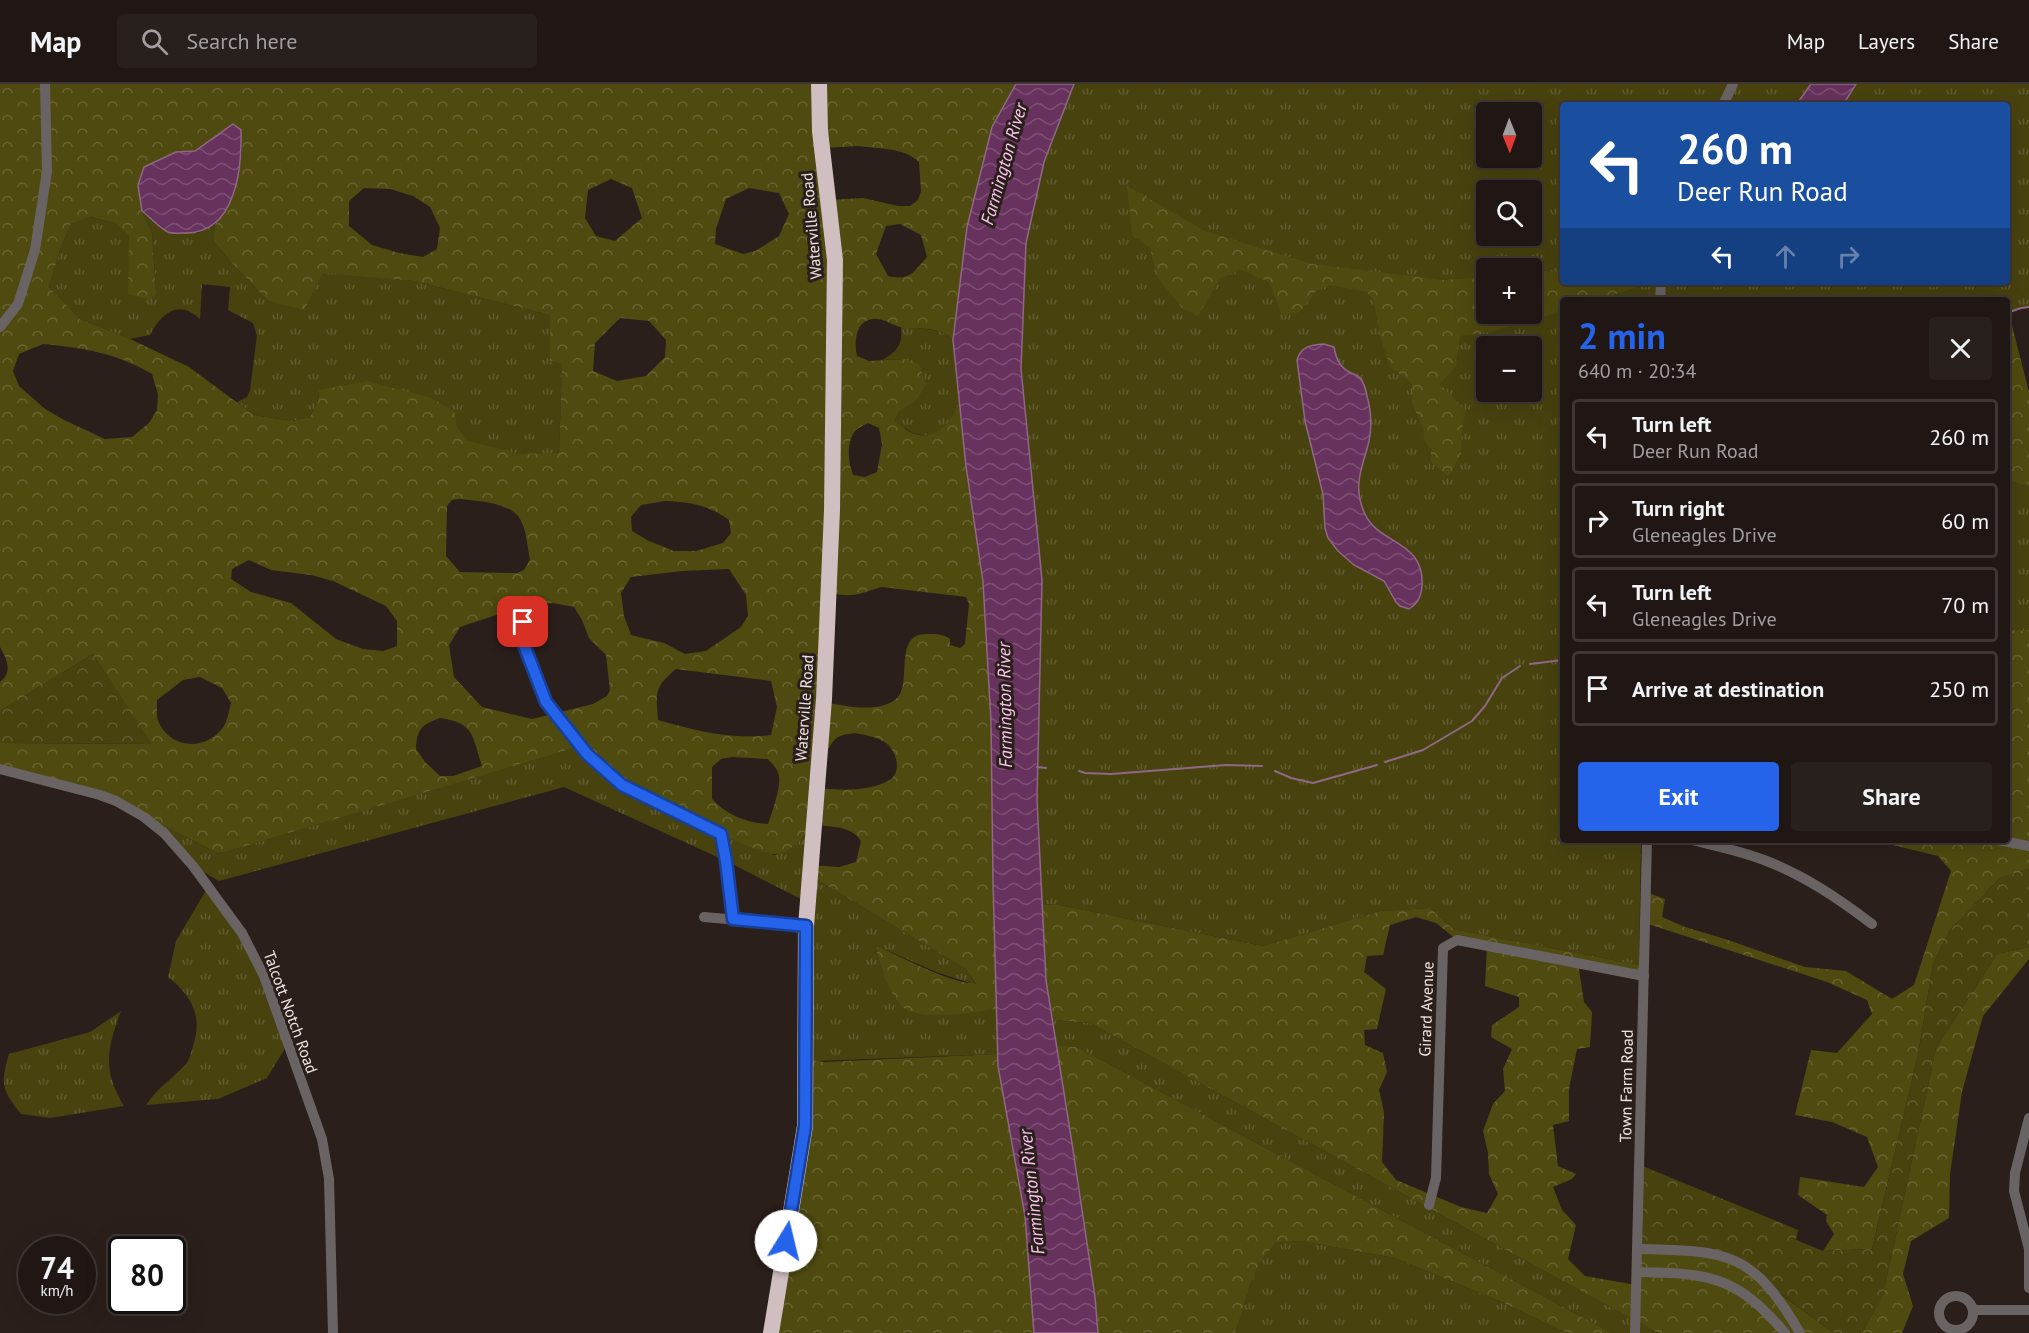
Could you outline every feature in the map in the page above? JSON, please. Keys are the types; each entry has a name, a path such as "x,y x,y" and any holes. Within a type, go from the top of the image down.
{"highway":[{"name":"Waterville Road","path":"771,1333 805,1126 806,926 824,699 832,502 835,260 820,131 819,84"}],"street":[{"path":"0,327 18,304 35,250 47,171 45,84"},
{"path":"1724,102 1733,84"},
{"path":"523,622 524,645 546,702 587,754 622,785 721,834 733,919"},
{"name":"Talcott Notch Road","path":"0,769 100,795 144,817 164,833 192,866 247,942 264,976 322,1139 329,1179 333,1333"},
{"path":"2010,842 2029,846"},
{"name":"Town Farm Road","path":"1635,1333 1647,843"},
{"path":"1703,843 1764,860 1794,873 1836,896 1872,924"},
{"path":"704,917 806,926"},
{"name":"Girard Avenue","path":"1429,1204 1436,1178 1443,948 1457,940 1644,976"},
{"path":"2029,1118 2015,1173 2014,1191 2029,1249 2029,1288"},
{"path":"1638,1249 1706,1251 1724,1256 1753,1270 1769,1286 1800,1333"},
{"path":"1638,1272 1707,1277 1734,1287 1755,1300 1785,1333"},
{"path":"1974,1310 2029,1310"}],"green space":[{"path":"0,84 1016,84 992,127 967,227 953,340 937,331 905,328 874,319 863,323 859,328 856,345 857,356 869,361 904,359 919,364 926,384 918,398 899,412 895,420 905,429 915,434 933,434 947,422 959,402 983,582 991,722 997,1009 936,1015 913,1012 899,1003 886,979 875,945 938,974 976,984 966,969 809,875 810,865 839,867 856,862 861,841 852,832 846,829 813,825 796,844 786,851 774,854 763,852 624,786 580,746 217,853 116,801 0,769 0,743 151,744 93,654 0,711 0,682 8,670 8,665 0,647","holes":["241,130 242,152 234,194 215,225 213,240 268,301 304,310 323,273 414,281 550,315 550,361 562,364 559,453 519,454 466,440 457,426 454,411 432,398 367,381 319,390 319,399 310,417 292,421 254,415 189,367 130,339 80,319 49,287 61,247 71,224 90,217 115,223 129,236 128,294 150,300 156,293 152,233 142,211 176,152 195,151","858,146 898,151 919,162 921,191 918,200 910,206 898,206 863,198 829,200 823,148","611,179 632,188 642,218 615,241 596,236 585,218 588,190","364,188 390,189 413,196 430,207 440,228 437,249 423,257 372,245 349,226 349,201","749,188 779,193 789,214 779,236 755,251 743,254 715,244 716,229 726,199","900,224 921,235 927,257 906,276 888,276 876,254 886,226","620,318 649,321 666,340 665,357 646,376 617,381 593,371 595,343","43,344 72,347 126,361 152,374 158,394 157,410 149,423 132,437 105,439 45,409 19,386 13,371 19,354","868,423 879,428 882,444 877,472 865,477 853,475 849,459 850,441 855,431","459,499 492,503 515,513 524,528 530,560 524,570 517,573 460,572 446,556 447,506 452,500","665,501 691,503 714,511 729,520 731,533 723,543 696,551 674,551 632,531 631,517 641,505","249,560 271,570 311,575 333,581 386,606 397,621 397,646 383,651 363,649 336,639 291,603 251,592 231,579 232,569","729,569 746,595 748,616 741,627 706,651 685,654 664,643 631,635 624,616 621,593 631,577 682,571","882,587 966,597 969,604 965,644 960,648 950,645 950,639 945,636 928,634 917,636 910,641 901,691 890,703 862,708 824,702 829,593 845,595","553,603 574,607 589,638 606,655 610,690 607,696 593,704 532,719 482,707 454,677 449,645 460,627 524,606","676,669 771,681 777,707 771,735 714,734 658,720 657,697 660,686","200,677 222,688 231,703 221,730 214,737 197,744 179,742 171,738 164,731 157,715 157,700 183,680","440,718 460,723 466,727 474,739 482,766 453,776 440,776 425,762 416,749 421,729","855,733 886,743 896,758 895,774 886,782 861,789 817,788 819,752 829,748 839,736","733,757 768,759 779,776 776,800 768,824 752,822 724,810 712,799 712,767 721,759"]},
{"path":"1074,84 2029,84 2029,308 2010,311 2010,297 1560,297 1560,843 1641,843 1639,965 1453,929 1430,908 1380,911 1263,946 1059,905 1041,904 1037,800 1042,580 1021,370 1026,243 1044,162"},
{"path":"1127,186 1205,231 1312,264 1443,280 1476,278 1476,324 1518,324 1491,332 1460,336 1456,366 1440,384 1466,411 1462,429 1461,453 1449,477 1431,462 1431,450 1424,439 1423,428 1412,403 1412,384 1390,366 1382,343 1373,300 1367,292 1330,285 1316,291 1300,312 1282,316 1269,282 1242,270 1220,278 1198,316 1182,308 1158,278 1150,248 1132,235"},
{"path":"142,211 168,232 198,233 215,225 213,240 268,301 304,309 323,272 414,281 550,315 550,361 562,364 559,454 519,454 465,440 457,426 453,411 432,398 319,399 310,417 292,421 254,415 237,402 247,397 250,390 257,335 253,323 228,310 230,287 202,284 200,319 192,313 177,309 165,315 150,335 130,339 80,319 49,287 61,247 71,224 89,217 115,223 129,236 156,293 152,233"},
{"path":"1560,270 1560,285 1642,285 1608,297 1560,297 1560,312 1542,317 1542,272"},
{"path":"2010,318 2029,392 2029,487 2010,481"},
{"path":"901,327 936,331 953,340 959,402 956,411 946,425 932,434 917,434 895,420 899,412 907,405 904,359 882,360 898,347"},
{"path":"2010,481 2029,487 2029,841 2010,838"},
{"path":"2010,630 2029,631 2029,841 2010,838"},
{"path":"93,654 152,744 0,743 0,711"},
{"path":"580,745 774,855 792,847 806,833 809,875 966,969 976,985 936,972 875,945 886,978 905,1008 953,1014 997,1009 998,1054 816,1061 810,1056 807,902 726,861 564,787 219,881 193,866 131,809 217,853 226,852"},
{"path":"2010,842 2029,846 2029,869 2000,878 1950,930 1933,964 1918,1055 1872,1249 1823,1251 1834,1234 1826,1221 1827,1215 1798,1195 1800,1177 1864,1187 1878,1167 1867,1137 1832,1122 1795,1115 1811,1050 1837,1053 1872,1014 1867,1000 1827,982 1645,923 1646,892 1665,899 1662,917 1685,927 1805,967 1846,971 1892,999 1914,985 1951,871 1938,856 1884,843"},
{"path":"2029,869 2029,947 1997,954 1936,1048 1883,1296 1862,1333 1834,1333 1737,1262 1638,1249 1640,1165 1798,1230 1796,1240 1823,1251 1872,1249 1918,1055 1933,964 1950,930 2000,878"},
{"path":"208,887 242,933 287,1045 267,1078 218,1099 146,1105 160,1088 186,1064 193,1046 197,1025 193,1007 189,999 168,977 176,941"},
{"path":"1041,904 1059,905 1263,946 1380,911 1430,908 1453,929 1639,965 1644,976 1578,963 1584,1002 1592,1012 1590,1047 1577,1049 1569,1089 1569,1121 1553,1125 1558,1166 1576,1174 1572,1179 1553,1187 1562,1210 1576,1225 1568,1259 1585,1276 1636,1285 1638,1249 1723,1256 1834,1333 1658,1333 1090,1023 1052,1020 1046,980","holes":["1416,917 1436,923 1457,940 1487,946 1485,986 1519,997 1519,1007 1492,1025 1491,1037 1512,1049 1503,1069 1505,1091 1493,1104 1483,1131 1488,1153 1489,1174 1498,1194 1487,1213 1461,1207 1396,1180 1382,1162 1384,1112 1379,1090 1387,1072 1383,1053 1365,1045 1364,1030 1377,1029 1386,989 1364,972 1367,956 1383,955 1390,925"]},
{"path":"2029,947 2029,959 1983,1016 1962,1092 1950,1174 1949,1218 1911,1241 1903,1274 1913,1306 1902,1333 1862,1333 1883,1295 1936,1048 1997,954"},
{"path":"121,1011 112,1037 109,1059 112,1081 124,1106 50,1118 21,1114 4,1086 4,1073 9,1054 90,1032"},
{"path":"1052,1020 1090,1023 1658,1333 1612,1333 1077,1047 1056,1045"},
{"path":"1056,1045 1077,1047 1612,1333 1566,1333 1504,1303 1395,1258 1300,1241 1276,1243 1267,1254 1254,1275 1235,1333 1098,1333 1095,1297"},
{"path":"998,1054 998,1066 1025,1216 1034,1333 771,1333 810,1056 816,1061 824,1062"},
{"path":"1300,1241 1395,1258 1504,1303 1566,1333 1235,1333 1254,1275 1267,1254 1276,1243"}],"water":[{"name":"Farmington River","path":"1016,84 1074,84 1044,162 1026,243 1021,369 1042,580 1037,800 1046,980 1095,1297 1098,1333 1034,1333 1025,1216 998,1066 991,722 983,582 966,466 953,340 967,227 992,127"},
{"path":"1811,84 1856,84 1845,102 1798,102"},
{"path":"233,124 241,130 240,162 233,196 226,210 216,222 203,230 170,233 165,230 142,211 138,185 144,167 176,152 195,151"},
{"path":"1324,344 1334,347 1340,364 1360,378 1365,389 1371,430 1360,476 1359,493 1364,512 1371,523 1409,551 1416,559 1421,571 1422,590 1417,602 1409,609 1396,602 1384,581 1354,565 1338,551 1328,538 1325,528 1323,494 1305,421 1297,360 1304,349"}],"waterway":[{"path":"2010,312 2029,307"},
{"path":"1530,664 1560,660"},
{"path":"1385,762 1423,750 1472,721 1485,706 1502,678 1520,666"},
{"path":"1079,771 1111,774 1226,765 1262,766"},
{"path":"1275,771 1291,778 1313,783 1377,765"},
{"path":"1037,767 1046,768"}],"route":[{"path":"523,622 524,645 546,702 587,754 622,785 721,834 733,919 806,926 805,1126 786,1241"}]}
